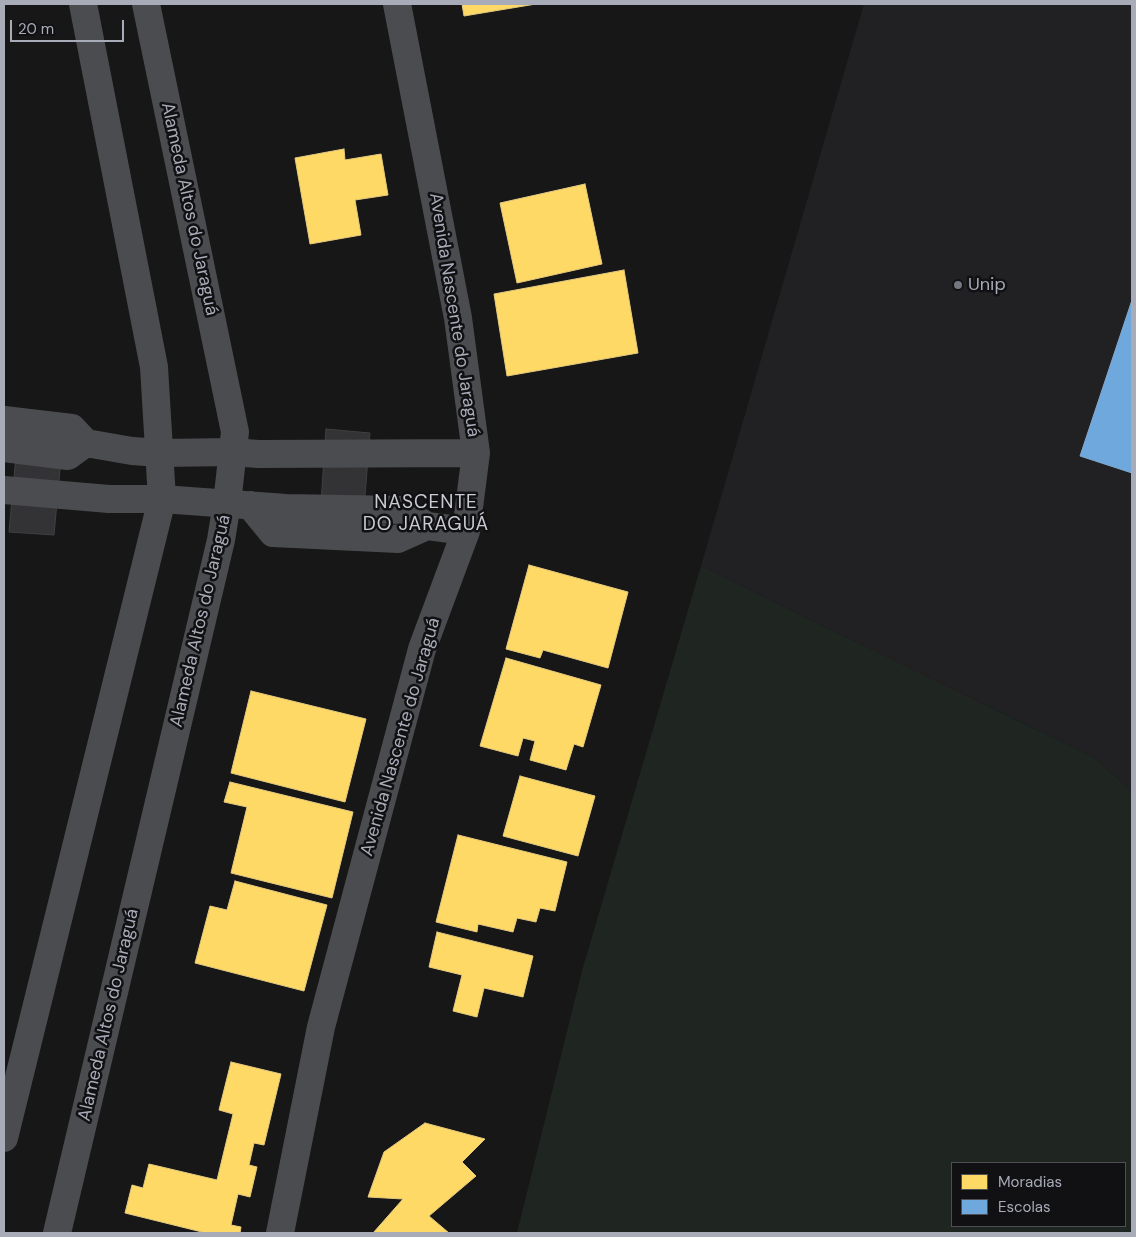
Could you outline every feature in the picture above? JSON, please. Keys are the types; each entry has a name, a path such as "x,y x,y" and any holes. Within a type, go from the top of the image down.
{"street":[{"path":"4,1138 162,499 154,367 83,4"},
{"name":"Alameda Altos do Jaraguá","path":"57,1233 221,540 238,504 233,452 235,432 146,4"},
{"name":"Avenida Nascente do Jaraguá","path":"280,1233 321,1028 422,649 466,531 476,453 458,318 397,4"},
{"path":"4,420 72,428 86,443 132,451 160,453 476,453"},
{"path":"4,448 68,456 86,443"},
{"path":"4,490 109,499 162,499 238,504 273,533 398,539 427,526 466,531"}],"shaded area":[{"name":"Unip","path":"864,4 1132,4 1132,792 1094,758 701,566"},
{"path":"701,566 1094,758 1132,792 1132,1233 517,1233 582,971"}],"building: Moradias":[{"path":"462,4 536,4 464,16"},
{"path":"344,149 345,160 381,154 388,195 355,200 361,235 310,244 295,158"},
{"path":"585,184 602,264 517,283 500,203"},
{"path":"624,270 638,353 507,376 494,294"},
{"path":"529,565 628,592 608,668 543,650 540,658 506,649"},
{"path":"506,658 601,685 583,747 574,744 566,770 530,760 535,741 523,738 518,756 480,746"},
{"path":"251,691 366,719 345,802 231,773"},
{"path":"520,776 595,796 578,856 503,836"},
{"path":"230,782 353,812 332,898 231,873 247,807 224,802"},
{"path":"458,835 567,862 555,911 540,908 536,922 517,918 513,932 478,924 477,932 436,922"},
{"path":"235,881 327,905 304,991 195,963 210,906 227,910"},
{"path":"437,932 533,956 523,997 484,988 477,1017 453,1011 462,975 429,967"},
{"path":"231,1062 281,1074 264,1145 254,1143 249,1165 257,1167 250,1197 238,1194 231,1225 241,1227 240,1233 206,1233 125,1213 132,1185 143,1188 149,1164 217,1180 233,1114 219,1110"},
{"path":"425,1123 485,1139 462,1162 476,1176 429,1216 449,1233 373,1233 403,1199 368,1197 384,1152"}],"building: Escolas":[{"path":"1132,300 1132,473 1080,456"}],"building: Outros":[{"path":"20,412 65,415 54,535 9,532"},
{"path":"326,429 370,433 363,521 320,518"}],"place":[{"name":"Unip","path":"958,285"}],"district":[{"name":"NASCENTE DO JARAGUÁ","path":"426,514"}]}
